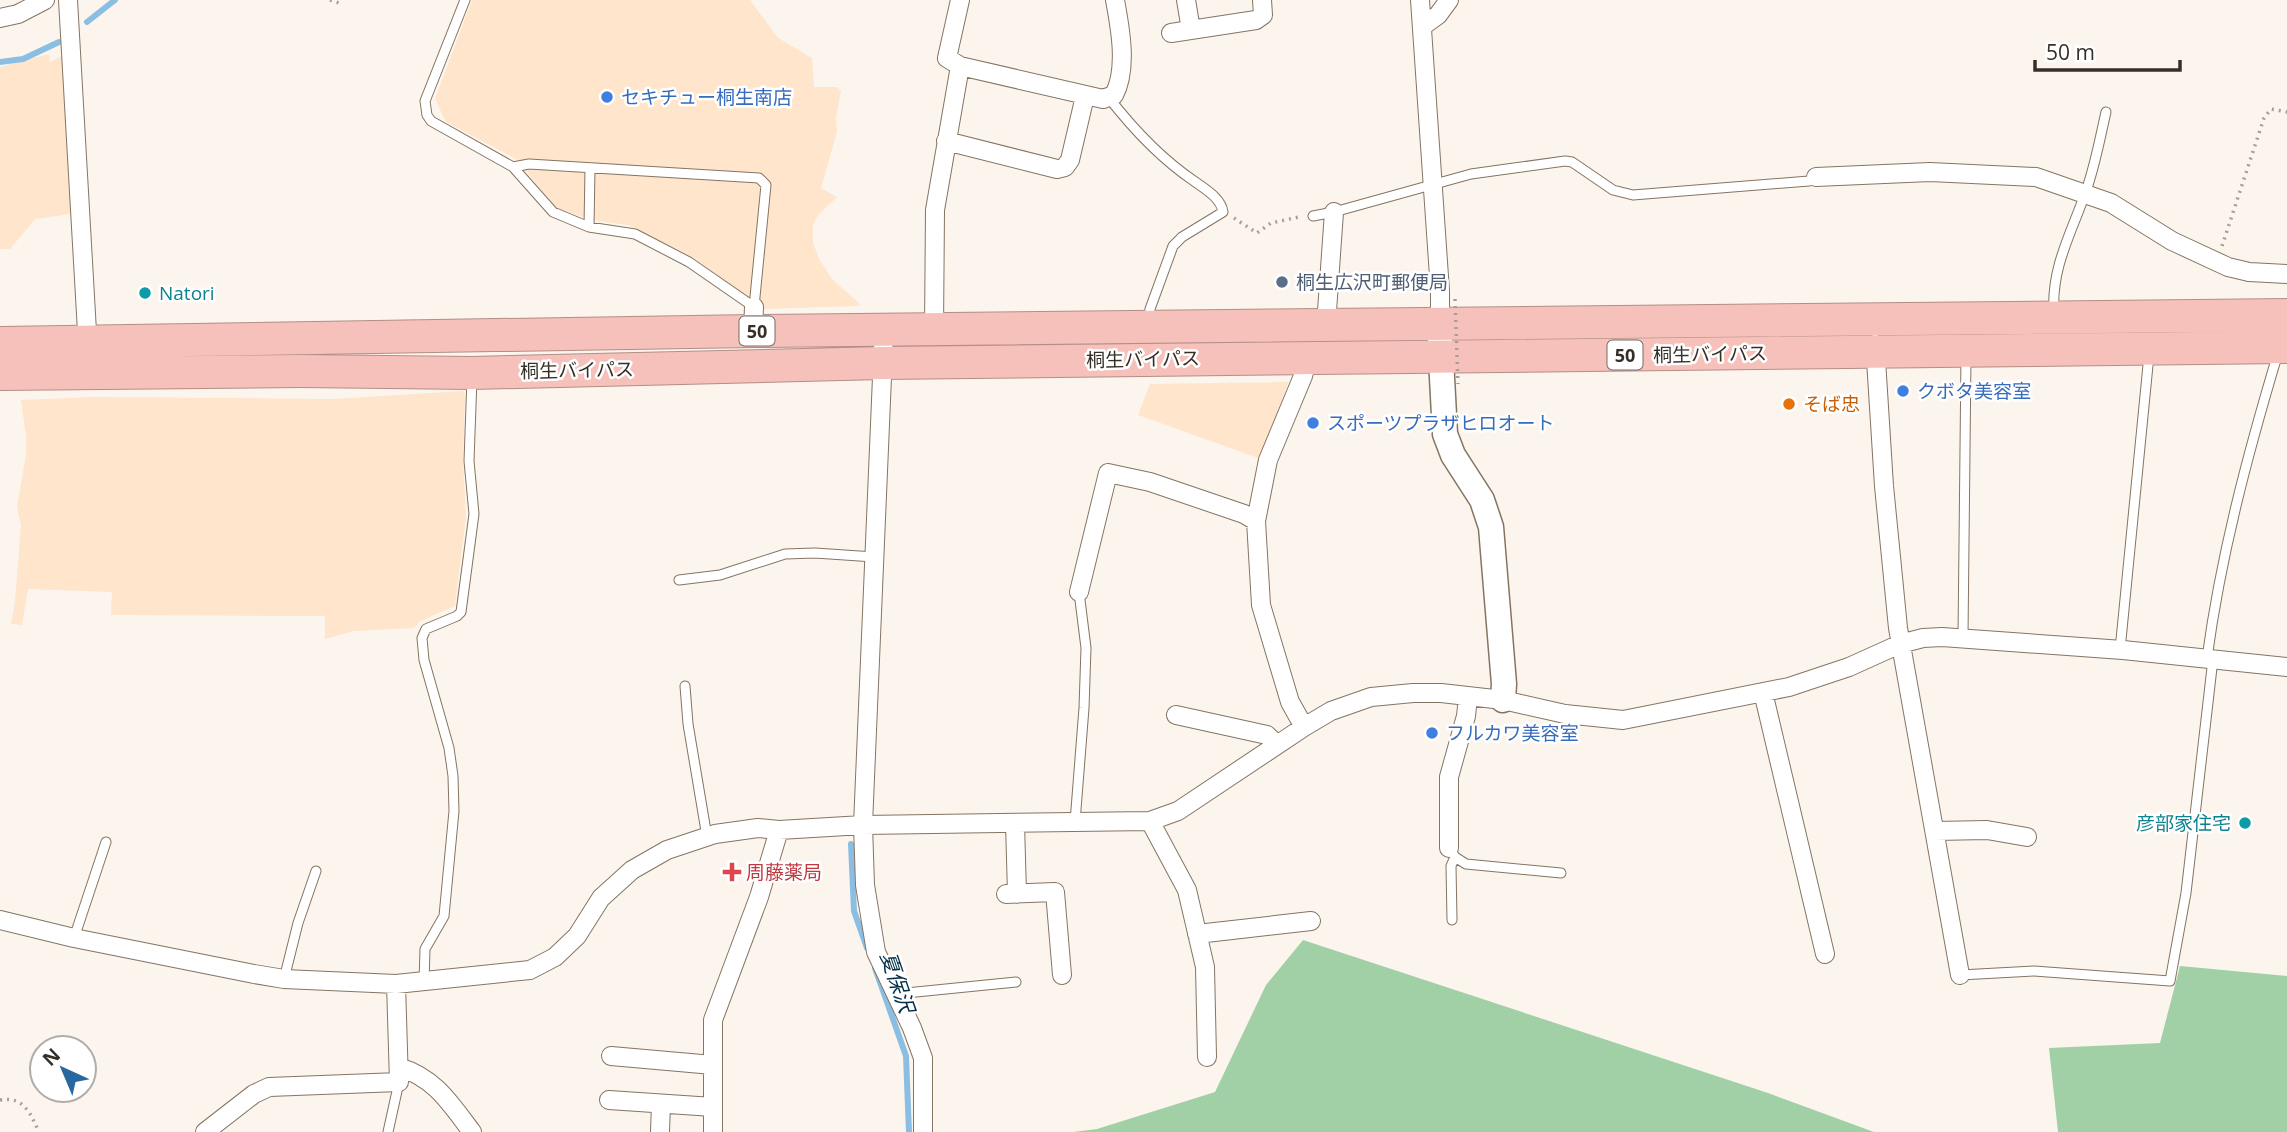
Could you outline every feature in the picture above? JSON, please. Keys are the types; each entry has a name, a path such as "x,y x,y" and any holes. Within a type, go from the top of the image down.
{"highway":[{"name":"桐生バイパス","path":"0,343 753,319 884,330 1326,325 1447,312 1874,319 2054,317 2284,337"},
{"name":"桐生バイパス","path":"0,374 300,371 472,373 883,363 1308,357 2148,350 2284,337"}],"street":[{"path":"0,18 18,14 45,0"},
{"path":"68,0 89,373"},
{"path":"960,0 947,58 960,66 1085,96 1109,98 1114,95 1118,83 1122,40 1115,0"},
{"path":"1186,0 1191,30"},
{"path":"1171,33 1256,20 1263,15 1262,0"},
{"path":"1420,0 1440,291 1447,312 1441,357 1444,434 1453,455 1482,500 1491,527 1504,684 1503,700"},
{"path":"1423,26 1438,15 1449,0"},
{"path":"934,330 933,225 960,66"},
{"path":"946,141 1057,169 1065,167 1070,160 1085,96"},
{"path":"1816,177 1930,172 2036,177 2111,203 2172,241 2217,261 2249,272 2287,274"},
{"path":"1326,325 1334,212"},
{"path":"1874,319 1884,486 1900,644 1961,975"},
{"path":"884,330 863,825 865,885 876,952 923,1058 923,1132"},
{"path":"1304,727 1290,702 1261,605 1256,521 1268,460 1303,376 1308,357"},
{"path":"1079,592 1108,473 1150,482 1244,514 1256,521"},
{"path":"0,920 74,938 284,979 396,984 424,982 530,970 555,957 577,936 601,898 632,870 667,850 707,837 758,828 779,830 863,825 1150,821 1178,811 1331,711 1371,697 1413,693 1468,696 1503,700 1566,714 1623,720 1800,684 1849,667 1900,644 1923,638 1963,637 2287,667"},
{"path":"1763,692 1825,954"},
{"path":"1452,852 1449,777 1466,716 1468,696"},
{"path":"1176,715 1267,735 1277,745"},
{"path":"1150,821 1187,890 1205,967 1207,1057"},
{"path":"1015,823 1012,894 1055,891 1062,975"},
{"path":"713,1132 713,1020 760,897 779,830"},
{"path":"1935,831 1987,830 2027,837"},
{"path":"1197,934 1311,921"},
{"path":"396,984 399,1075"},
{"path":"611,1056 713,1065"},
{"path":"205,1132 254,1094 269,1087 416,1073 437,1087 472,1132"},
{"path":"609,1100 713,1107"},
{"path":"660,1132 661,1104"}],"lane":[{"path":"466,0 425,101 427,115 437,125 513,167 554,212 589,227 624,231 654,243 706,272 753,319"},
{"path":"1109,98 1165,161 1211,193 1223,206 1223,212 1182,237 1173,246 1150,309 1149,327"},
{"path":"2054,317 2054,281 2058,264 2085,193 2106,112"},
{"path":"1312,216 1471,174 1565,160 1613,190 1633,195 1809,181 1816,177"},
{"path":"513,167 529,164 590,167 759,178 764,181 766,185 753,319"},
{"path":"589,227 590,167"},
{"path":"1961,975 2035,971 2170,981 2186,893 2213,614 2232,521 2284,337"},
{"path":"2120,650 2148,381 2148,350"},
{"path":"1963,637 1966,351"},
{"path":"424,982 425,949 444,916 454,811 449,748 427,676 422,638 426,629 461,612 474,514 469,461 472,373"},
{"path":"679,580 720,575 785,554 874,557"},
{"path":"1075,822 1086,648 1079,592"},
{"path":"685,686 688,724 707,837"},
{"path":"74,938 106,842"},
{"path":"1452,852 1466,864 1561,873"},
{"path":"1452,852 1452,919"},
{"path":"284,979 298,923 316,871"},
{"path":"896,994 1016,982"},
{"path":"388,1132 399,1075"}],"path":[{"path":"330,0 339,3"},
{"path":"2217,261 2264,118 2271,109 2287,112"},
{"path":"1223,212 1257,233 1271,223 1312,216"},
{"path":"1447,312 1458,384"},
{"path":"0,1100 10,1098 23,1105 39,1132"}],"shaded area":[{"path":"472,0 750,0 778,38 812,58 814,87 837,87 841,91 836,118 837,132 821,188 837,197 819,214 813,224 813,243 820,261 832,279 860,304 859,306 763,309 696,259 628,225 592,220 556,208 516,159 446,122 435,99"},
{"path":"49,54 50,62 62,56 71,214 35,219 10,249 0,249 0,67"},
{"path":"1288,382 1261,459 1138,415 1150,384"},
{"path":"464,391 463,462 466,516 455,606 420,621 414,628 354,631 325,639 325,616 111,615 112,592 28,589 22,625 11,624 21,525 17,507 26,455 21,400 95,397 334,399"}],"green space":[{"path":"1303,940 1768,1093 1874,1132 1073,1132 1097,1129 1215,1092 1266,985"},
{"path":"2180,966 2287,976 2287,1132 2058,1132 2049,1048 2160,1043"}],"waterway":[{"path":"87,22 115,0"},
{"path":"0,62 23,59 59,42"},
{"name":"夏保沢","path":"851,844 854,911 867,948"},
{"name":"夏保沢","path":"875,968 906,1056 909,1132"}],"place":[{"name":"セキチュー桐生南店","path":"607,97"},
{"name":"桐生広沢町郵便局","path":"1282,282"},
{"name":"Natori","path":"145,293"},
{"name":"クボタ美容室","path":"1903,391"},
{"name":"そば忠","path":"1789,404"},
{"name":"スポーツプラザヒロオート","path":"1313,423"},
{"name":"フルカワ美容室","path":"1432,733"},
{"name":"彦部家住宅","path":"2245,823"},
{"name":"周藤薬局","path":"732,872"}]}
